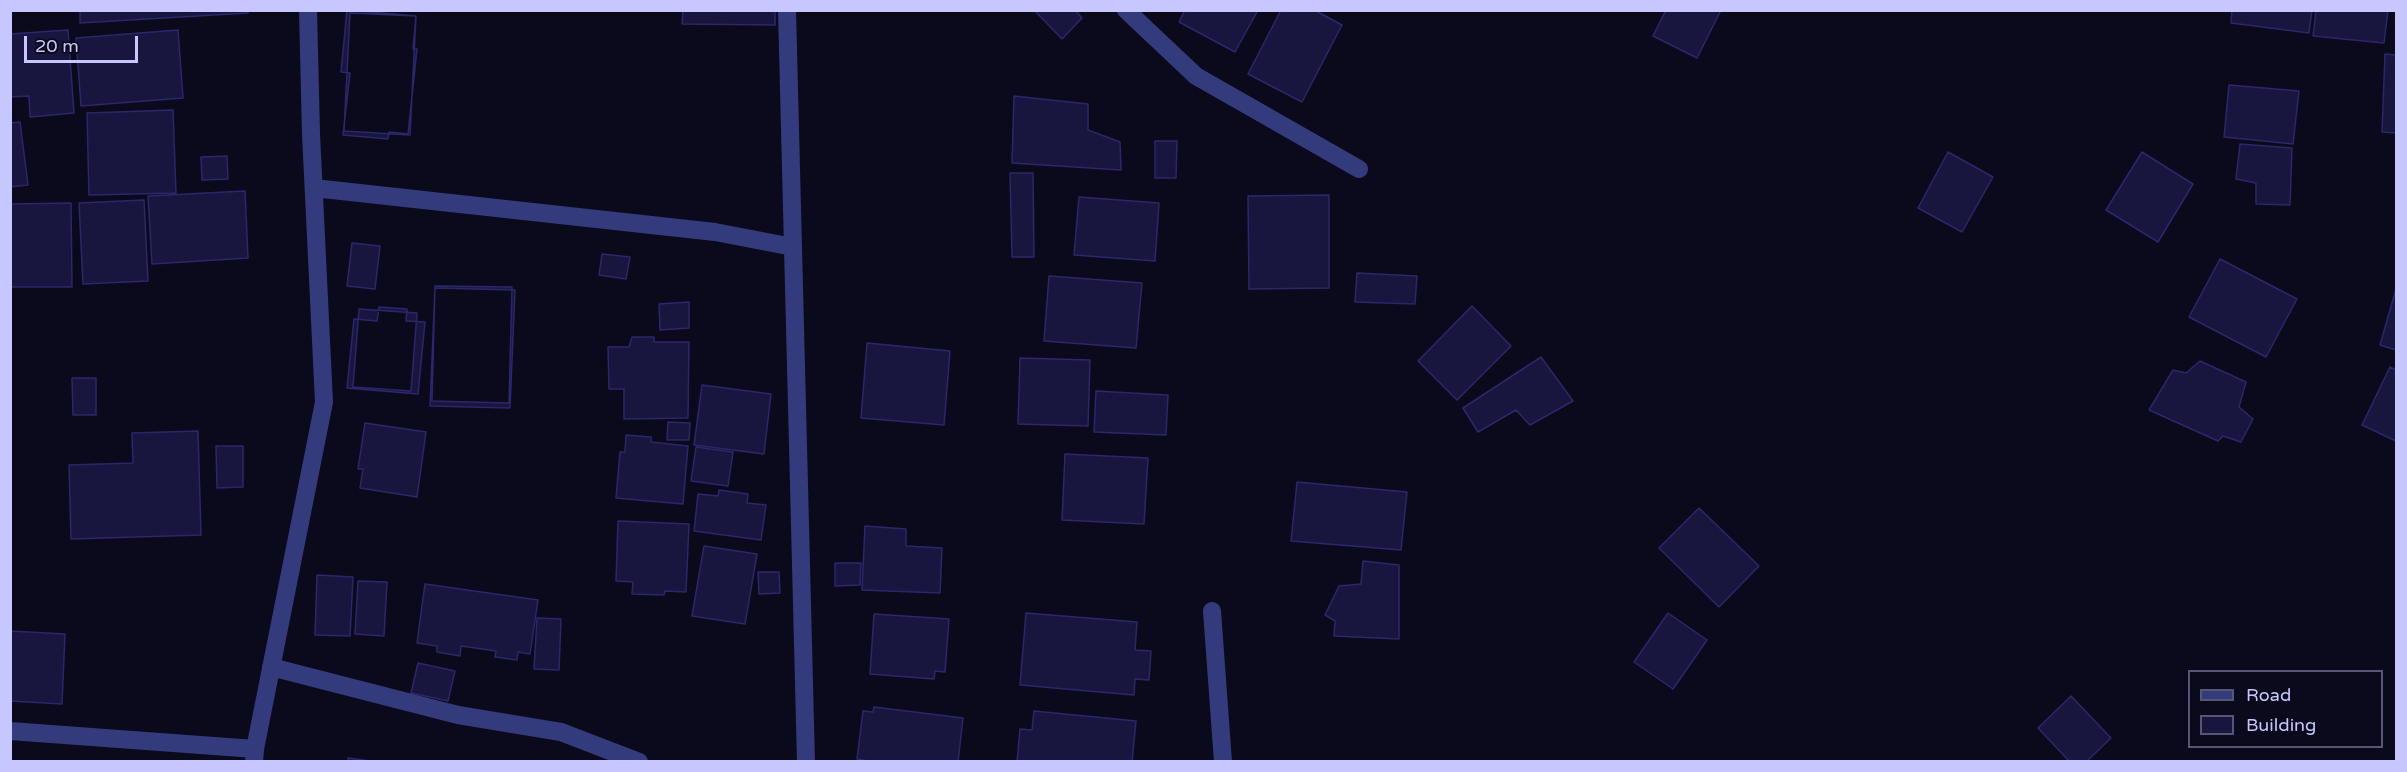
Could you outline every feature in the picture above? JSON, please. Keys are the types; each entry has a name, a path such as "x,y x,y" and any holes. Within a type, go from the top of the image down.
{"street":[{"path":"10,732 255,755 324,402 308,10"},
{"path":"787,10 806,762"},
{"path":"1126,10 1196,76 1359,169"},
{"path":"314,188 715,232 793,247"},
{"path":"1212,611 1223,762"},
{"path":"271,667 458,715 561,732 639,762"}],"building":[{"path":"80,10 248,10 248,13 80,23"},
{"path":"347,10 416,16 413,49 417,49 408,134 389,132 388,139 343,135 350,73 341,72"},
{"path":"683,10 775,10 775,25 682,24"},
{"path":"1034,10 1075,10 1082,18 1062,39"},
{"path":"1185,10 1258,10 1235,52 1179,22"},
{"path":"1281,10 1314,10 1342,25 1302,102 1248,74"},
{"path":"1666,10 1721,10 1697,58 1653,36"},
{"path":"2232,10 2312,10 2309,33 2231,23"},
{"path":"2316,10 2388,10 2384,43 2313,36"},
{"path":"350,13 416,16 410,135 344,131"},
{"path":"68,30 74,113 30,117 29,96 10,97 10,34"},
{"path":"178,30 183,98 81,106 76,38"},
{"path":"2385,54 2396,55 2396,133 2382,132"},
{"path":"2229,85 2299,91 2293,144 2224,137"},
{"path":"1014,96 1088,104 1088,130 1120,142 1121,170 1012,163"},
{"path":"173,110 176,193 89,195 87,113"},
{"path":"20,122 28,185 10,187 10,123"},
{"path":"1155,141 1177,141 1176,178 1155,178"},
{"path":"2240,144 2292,148 2290,205 2256,204 2256,183 2236,179"},
{"path":"1948,152 1993,177 1962,232 1918,208"},
{"path":"2142,152 2193,184 2158,242 2106,210"},
{"path":"227,156 228,179 202,180 201,157"},
{"path":"1010,173 1033,173 1034,257 1012,257"},
{"path":"245,191 248,258 152,264 148,196"},
{"path":"1329,195 1329,288 1249,289 1248,196"},
{"path":"1079,197 1159,203 1155,261 1074,255"},
{"path":"144,200 148,281 83,284 79,203"},
{"path":"71,203 72,287 10,287 10,204"},
{"path":"352,243 380,246 375,289 347,286"},
{"path":"602,254 630,257 626,279 599,275"},
{"path":"2220,259 2297,299 2266,357 2189,317"},
{"path":"1357,273 1417,276 1415,304 1355,302"},
{"path":"1049,276 1142,283 1136,348 1044,341"},
{"path":"435,286 512,287 509,403 432,401"},
{"path":"435,288 515,290 510,408 430,406"},
{"path":"2396,289 2396,350 2380,345"},
{"path":"689,302 689,328 660,330 659,304"},
{"path":"1472,306 1511,346 1457,400 1418,361"},
{"path":"379,307 407,309 406,321 425,322 418,394 347,388 354,319 377,321"},
{"path":"359,309 417,313 411,391 353,387"},
{"path":"632,337 654,337 654,342 689,342 688,418 624,419 624,389 609,389 608,347 629,347"},
{"path":"867,343 950,351 944,425 861,418"},
{"path":"1541,357 1573,401 1530,425 1516,410 1478,432 1463,408"},
{"path":"1020,358 1090,360 1088,426 1018,424"},
{"path":"2200,361 2246,382 2239,407 2253,419 2241,442 2223,436 2218,441 2149,410 2173,370 2186,373"},
{"path":"2390,367 2396,370 2396,441 2362,425"},
{"path":"72,378 96,378 96,415 73,415"},
{"path":"702,385 771,394 764,454 694,445"},
{"path":"1096,391 1168,395 1166,435 1094,432"},
{"path":"668,422 690,423 689,440 667,440"},
{"path":"365,423 426,432 417,497 360,488 363,469 358,469"},
{"path":"198,431 201,535 71,539 69,465 133,463 132,433"},
{"path":"626,435 651,437 651,442 688,446 683,504 616,498 620,452 625,452"},
{"path":"216,446 243,446 243,487 217,488"},
{"path":"696,447 733,452 728,486 691,481"},
{"path":"1065,454 1148,458 1144,524 1062,520"},
{"path":"1297,482 1407,492 1401,550 1291,541"},
{"path":"719,490 748,494 747,503 766,505 761,540 694,531 698,494 718,496"},
{"path":"1699,508 1759,566 1719,607 1659,548"},
{"path":"618,521 689,524 686,592 665,591 664,595 632,594 633,582 616,581"},
{"path":"865,526 906,529 906,546 942,548 940,593 862,590"},
{"path":"704,546 757,554 745,624 692,616"},
{"path":"1363,561 1399,565 1399,639 1334,636 1335,621 1325,615 1339,586 1361,584"},
{"path":"835,563 861,563 860,585 835,586"},
{"path":"758,572 779,572 780,593 759,594"},
{"path":"317,575 353,577 350,636 315,635"},
{"path":"358,581 387,582 384,636 355,634"},
{"path":"425,584 538,600 530,654 518,652 517,660 495,657 496,651 461,646 460,656 437,652 437,646 417,643"},
{"path":"1026,613 1137,622 1135,650 1151,651 1149,680 1135,679 1134,695 1020,685"},
{"path":"1668,613 1707,640 1673,689 1634,662"},
{"path":"874,614 949,619 945,672 935,671 934,679 870,674"},
{"path":"537,618 561,619 559,670 534,669"},
{"path":"10,631 65,634 62,704 10,701"},
{"path":"418,663 455,671 448,701 411,693"},
{"path":"2071,696 2111,738 2086,762 2070,762 2038,728"},
{"path":"874,707 963,718 958,762 874,762 857,759 863,711 873,712"},
{"path":"1034,711 1136,721 1132,762 1017,762 1020,729 1032,730"},
{"path":"348,758 377,762 348,762"}]}
